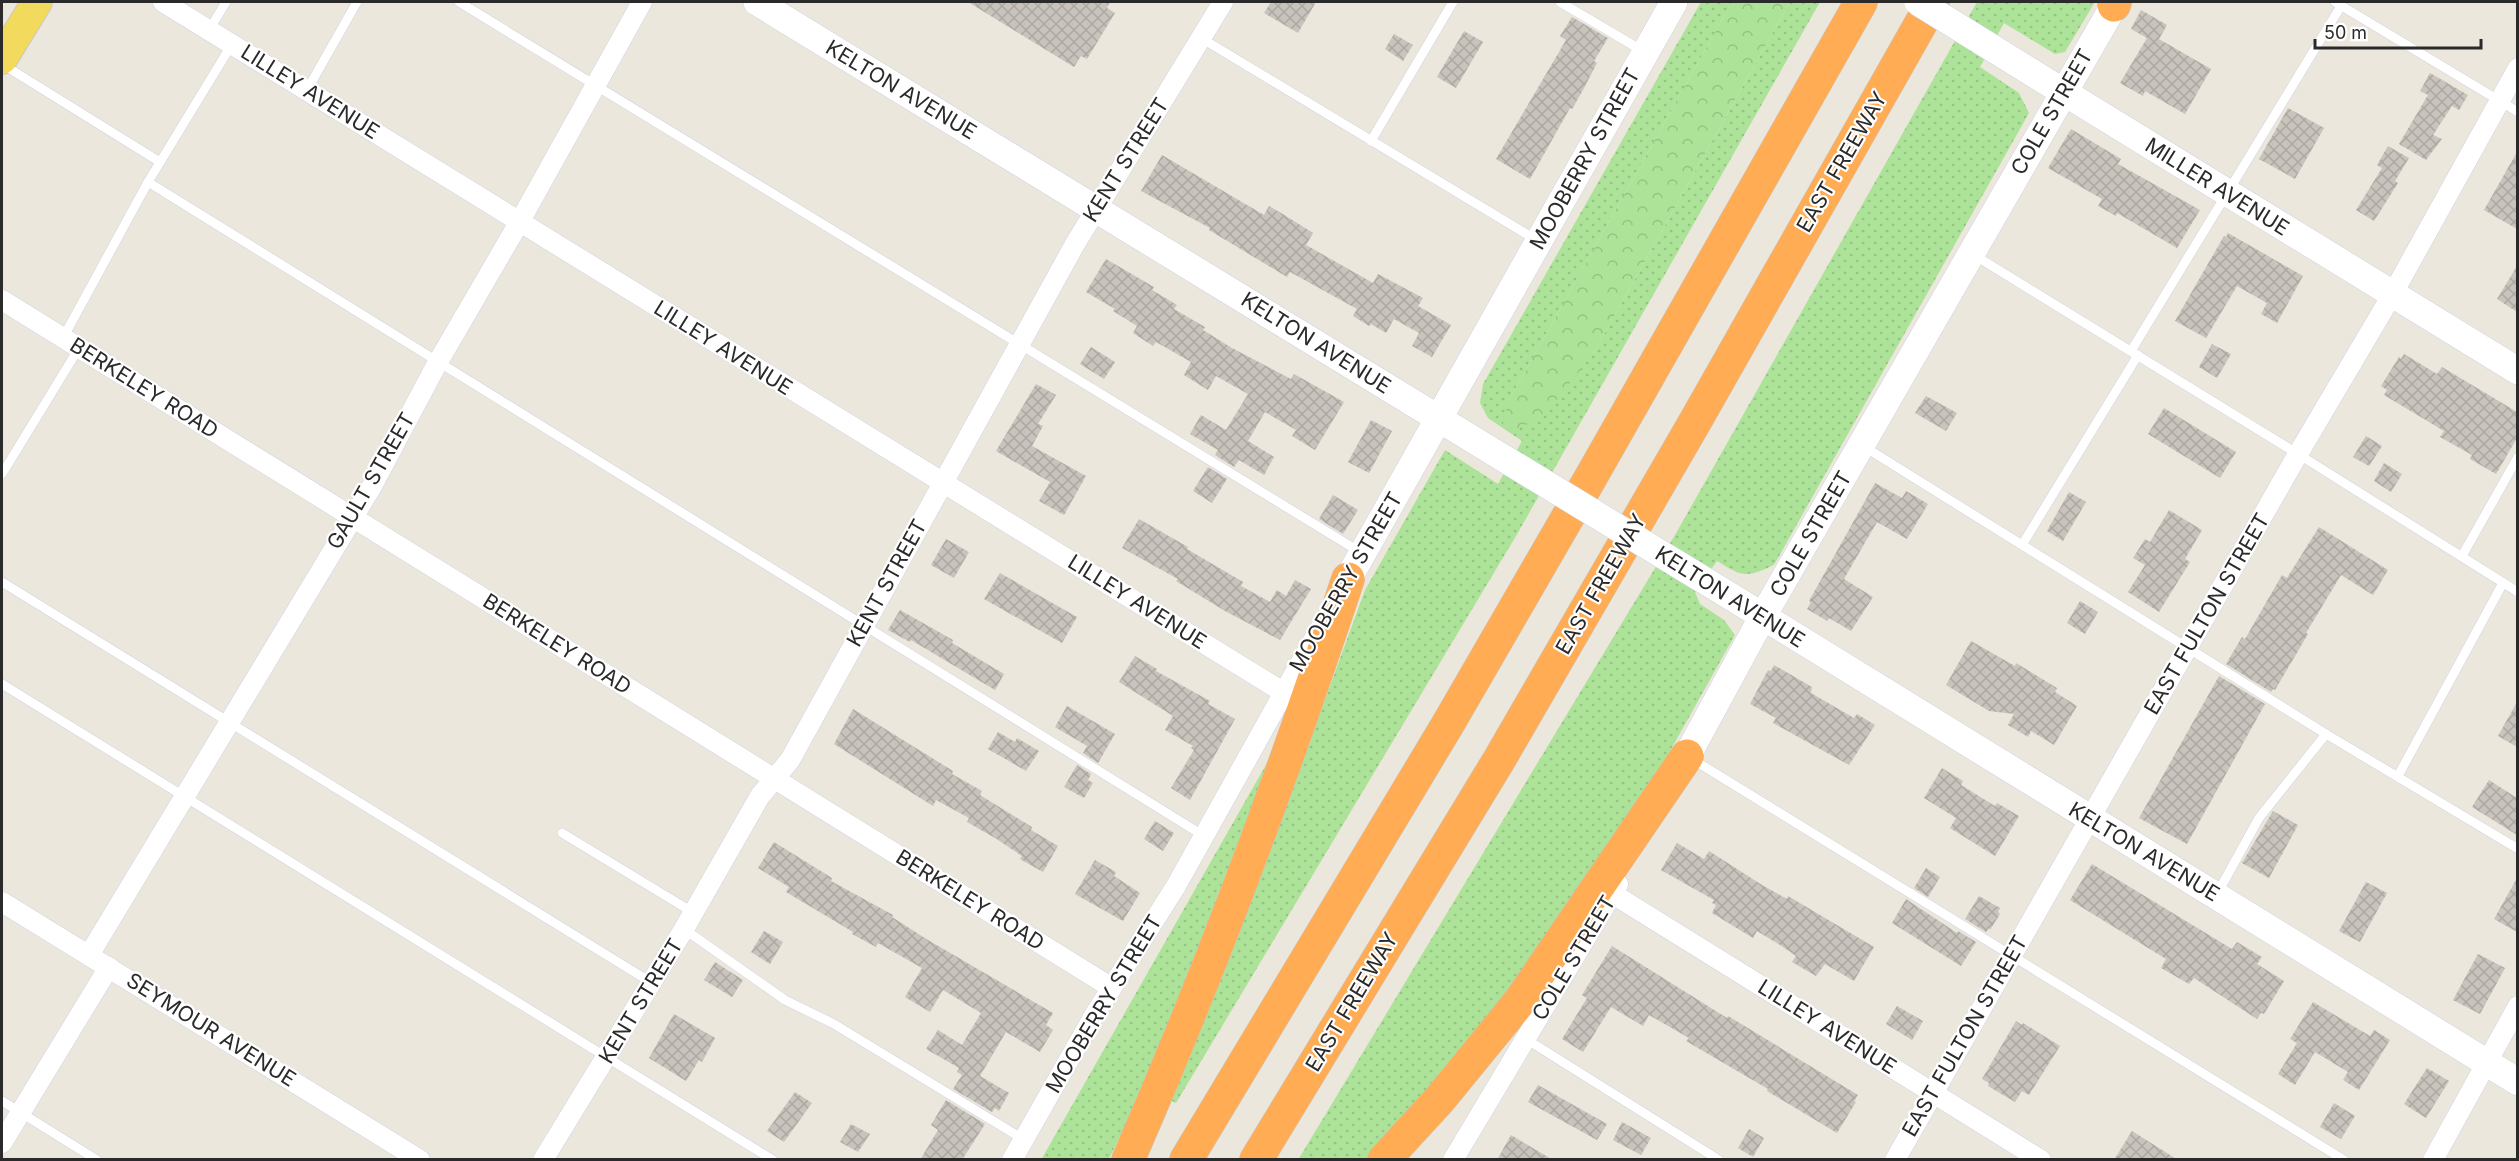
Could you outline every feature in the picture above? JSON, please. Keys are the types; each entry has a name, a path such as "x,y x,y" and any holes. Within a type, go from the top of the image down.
{"highway":[{"path":"1185,1160 1448,724 1592,477 1861,2"},
{"name":"EAST FREEWAY","path":"1256,1160 1511,740 1933,2"},
{"path":"1128,1160 1173,1056 1238,890 1303,716 1355,566"},
{"path":"1384,1160 1440,1099 1520,1001 1687,756"}],"main road":[{"path":"2,62 37,2"},
{"name":"KELTON AVENUE","path":"757,2 1763,616 2517,1082"},
{"name":"MOOBERRY STREET","path":"1355,566 1674,2"},
{"name":"MILLER AVENUE","path":"1918,2 2517,372"},
{"name":"COLE STREET","path":"1687,756 1763,616 2115,3"}],"street":[{"name":"GAULT STREET","path":"89,955 352,518 642,2"},
{"name":"KENT STREET","path":"543,1160 689,921 760,796 790,760 1095,208 1223,2"},
{"name":"LILLEY AVENUE","path":"168,3 1283,692"},
{"name":"EAST FULTON STREET","path":"1895,1160 2298,454 2392,295 2517,68"},
{"name":"BERKELEY ROAD","path":"2,300 1112,988"},
{"name":"MOOBERRY STREET","path":"1012,1160 1112,988 1176,886 1355,566"},
{"name":"COLE STREET","path":"1453,1160 1613,894 1687,756"},
{"name":"LILLEY AVENUE","path":"1613,894 2041,1160"},
{"name":"SEYMOUR AVENUE","path":"2,902 420,1160"},
{"path":"2,1143 109,967"},
{"path":"2433,1160 2517,1006"}],"lane":[{"path":"209,30 226,2"},
{"path":"307,90 357,2"},
{"path":"459,2 1020,344 1355,566"},
{"path":"1371,141 1453,2"},
{"path":"1560,2 1645,52"},
{"path":"2022,545 2338,4 2517,112"},
{"path":"1201,38 1539,242"},
{"path":"2,474 71,343 148,182 232,44"},
{"path":"2,62 160,162"},
{"path":"148,182 1204,836"},
{"path":"1971,253 2462,555 2517,592"},
{"path":"1862,446 2326,734 2517,849"},
{"path":"2462,555 2517,457"},
{"path":"2,582 652,983"},
{"path":"2398,776 2503,583"},
{"path":"2,684 773,1160"},
{"path":"2216,896 2259,818 2326,734"},
{"path":"1687,756 2010,957 2136,1031 2344,1160"},
{"path":"562,833 689,921 785,1000 834,1024 1023,1139"},
{"path":"1526,1039 1719,1160"},
{"path":"2,1101 97,1160"}],"green space":[{"path":"1701,2 1732,2 1509,400 1593,354 1790,2 1820,2 1516,536 1176,1103 1168,1099 1254,894 1365,590 1445,450 1498,484 1522,441 1488,418 1480,403 1483,384"},
{"path":"1732,2 1790,2 1593,354 1546,413 1511,433 1503,424 1509,400"},
{"path":"1977,2 2095,2 2065,52 2055,54 2004,23 1980,67 2019,93 2029,113 1774,565 1745,574 1717,561 1695,592 1700,604 1724,620 1735,635 1614,851 1557,931 1393,1132 1366,1159 1298,1160 1675,535"},
{"path":"1271,756 1152,1069 1109,1159 1041,1160"}],"building":[{"path":"968,2 1110,2 1107,8 1115,13 1087,59 1081,56 1074,67"},
{"path":"1271,2 1316,2 1298,33 1264,13"},
{"path":"2141,10 2167,25 2159,39 2211,69 2185,114 2145,91 2143,96 2120,83 2147,38 2131,29"},
{"path":"1572,17 1608,38 1594,61 1597,63 1583,90 1572,109 1570,108 1530,179 1496,159 1566,40 1560,36"},
{"path":"1464,31 1483,42 1456,88 1437,77"},
{"path":"1394,34 1413,45 1403,61 1385,49"},
{"path":"2430,73 2468,95 2459,110 2452,106 2433,135 2442,139 2426,160 2399,144 2428,95 2420,91"},
{"path":"2288,108 2324,128 2295,179 2259,159"},
{"path":"2071,129 2121,159 2118,164 2200,210 2177,248 2117,213 2116,216 2098,206 2102,199 2048,168"},
{"path":"2388,146 2409,158 2395,181 2398,183 2374,221 2356,210 2382,168 2377,165"},
{"path":"2517,152 2517,229 2484,210"},
{"path":"1162,155 1264,215 1269,206 1286,216 1313,233 1306,245 1373,283 1378,274 1423,298 1418,306 1451,325 1432,357 1412,346 1419,333 1394,319 1386,333 1371,324 1369,326 1353,316 1357,309 1290,272 1287,277 1209,230 1210,228 1141,191"},
{"path":"2228,233 2303,276 2277,323 2261,314 2267,303 2237,286 2206,338 2175,321 2224,236 2226,237"},
{"path":"1106,259 1154,287 1152,290 1177,305 1174,309 1205,327 1203,330 1232,348 1291,379 1294,374 1344,402 1315,450 1292,436 1296,430 1265,412 1248,441 1274,457 1264,475 1239,460 1234,467 1215,455 1218,450 1190,434 1201,415 1226,430 1248,394 1216,376 1208,390 1184,375 1191,362 1156,342 1153,346 1133,333 1137,326 1113,311 1115,309 1086,292"},
{"path":"2517,266 2517,312 2497,299"},
{"path":"2212,344 2231,354 2217,378 2199,367"},
{"path":"1091,347 1115,362 1104,379 1080,364"},
{"path":"2404,354 2437,374 2442,367 2517,412 2517,438 2496,474 2470,459 2472,455 2440,437 2444,431 2384,395 2387,390 2381,386 2399,357 2401,359"},
{"path":"1036,384 1056,395 1038,424 1043,426 1032,446 1086,476 1064,515 1039,501 1050,482 996,451"},
{"path":"1926,396 1957,413 1946,431 1915,413"},
{"path":"2164,408 2236,452 2220,478 2148,434"},
{"path":"1371,420 1392,431 1369,473 1348,462"},
{"path":"2366,436 2382,446 2369,466 2353,457"},
{"path":"2384,463 2402,474 2391,492 2374,481"},
{"path":"1208,467 1227,479 1212,503 1193,491"},
{"path":"1875,483 1902,498 1906,491 1928,504 1907,539 1877,522 1844,579 1873,597 1851,631 1807,609 1811,602 1809,601"},
{"path":"2069,492 2086,502 2063,541 2047,531"},
{"path":"1333,495 1358,510 1343,534 1319,519"},
{"path":"2169,510 2202,530 2185,559 2190,562 2159,612 2128,592 2145,565 2133,558 2145,539 2150,542"},
{"path":"1139,519 1188,547 1187,549 1243,582 1241,586 1270,602 1277,590 1286,596 1295,580 1311,589 1280,640 1225,611 1176,581 1178,579 1122,548"},
{"path":"2319,527 2388,570 2373,595 2341,575 2275,690 2271,692 2226,664 2242,637 2245,639 2282,575 2287,578"},
{"path":"946,539 969,552 954,578 931,565"},
{"path":"1000,573 1077,617 1062,643 984,599"},
{"path":"2080,601 2098,612 2085,634 2067,623"},
{"path":"900,610 953,640 952,643 1004,674 995,690 911,640 910,642 888,630"},
{"path":"1971,641 2015,666 2016,663 2057,688 2055,692 2077,706 2054,745 2031,731 2028,737 2008,725 2014,714 1989,711 1946,685"},
{"path":"1135,656 1157,669 1156,671 1210,701 1208,704 1235,719 1190,800 1171,788 1194,750 1191,748 1193,746 1165,730 1173,716 1119,682"},
{"path":"1774,665 1812,687 1811,693 1854,718 1857,714 1875,725 1849,765 1773,723 1776,718 1750,704 1768,670 1771,671"},
{"path":"2219,676 2265,704 2187,844 2139,818"},
{"path":"2517,702 2517,747 2498,736"},
{"path":"1067,706 1115,734 1098,763 1083,753 1087,746 1055,727"},
{"path":"853,709 953,771 952,774 982,791 980,795 1058,846 1043,872 1020,859 1022,856 995,838 967,822 969,818 936,800 933,806 834,744"},
{"path":"998,732 1015,742 1017,738 1039,751 1026,771 988,749"},
{"path":"1077,765 1091,774 1088,780 1093,783 1084,798 1064,787"},
{"path":"1942,768 1963,781 1961,785 1995,806 1997,803 2019,816 1995,856 1950,828 1956,818 1924,798"},
{"path":"2489,780 2517,798 2517,835 2472,807"},
{"path":"2273,811 2298,825 2269,878 2242,863"},
{"path":"1155,821 1174,833 1163,851 1144,839"},
{"path":"774,842 832,878 831,881 893,915 892,917 928,940 1053,1013 1046,1025 1053,1030 1040,1052 1006,1032 980,1076 1009,1093 999,1111 995,1108 992,1112 953,1089 962,1075 957,1072 959,1068 926,1049 938,1030 962,1045 981,1013 943,990 930,1012 905,997 922,968 878,943 876,947 852,934 853,932 786,892 789,887 758,868"},
{"path":"1677,843 1704,859 1709,851 1762,885 1787,899 1788,896 1874,947 1854,981 1825,964 1816,976 1792,962 1796,956 1757,931 1753,938 1712,913 1716,905 1712,903 1714,900 1661,870"},
{"path":"1095,860 1116,872 1114,876 1140,893 1123,921 1075,894"},
{"path":"2092,864 2232,949 2237,942 2262,957 2257,964 2284,981 2264,1014 2261,1013 2257,1019 2194,978 2189,984 2161,968 2166,959 2070,900"},
{"path":"1926,868 1940,877 1928,897 1914,888"},
{"path":"2517,878 2517,932 2494,919"},
{"path":"2366,882 2387,893 2360,942 2339,931"},
{"path":"1979,896 2000,908 1998,912 2000,914 1990,930 1989,928 1986,932 1965,919"},
{"path":"1906,899 1957,933 1958,931 1976,942 1961,966 1892,923"},
{"path":"764,931 783,942 770,964 751,952"},
{"path":"1612,946 1727,1018 1728,1016 1858,1095 1837,1133 1686,1041 1689,1038 1649,1015 1643,1026 1611,1007 1583,1052 1562,1039 1587,998 1582,995"},
{"path":"2478,954 2505,968 2480,1014 2453,1000"},
{"path":"715,962 743,980 732,997 704,980"},
{"path":"2313,1002 2370,1036 2374,1030 2390,1040 2359,1090 2343,1080 2348,1072 2315,1052 2295,1085 2278,1074 2297,1043 2290,1039"},
{"path":"1897,1006 1923,1021 1912,1040 1886,1024"},
{"path":"674,1014 715,1038 702,1062 699,1060 686,1081 649,1058"},
{"path":"2016,1021 2060,1046 2029,1095 2022,1091 2015,1102 1988,1086 1989,1083 1982,1079"},
{"path":"2427,1068 2449,1081 2426,1118 2404,1104"},
{"path":"1538,1085 1607,1124 1597,1140 1528,1102"},
{"path":"795,1092 812,1103 784,1142 767,1131"},
{"path":"946,1100 985,1124 962,1160 920,1160 938,1130 931,1125"},
{"path":"2334,1103 2355,1116 2341,1139 2320,1127"},
{"path":"1622,1122 1651,1138 1641,1155 1613,1140"},
{"path":"851,1124 870,1134 858,1152 840,1142"},
{"path":"1749,1129 1764,1138 1753,1157 1738,1148"},
{"path":"2132,1131 2178,1160 2114,1160"},
{"path":"1511,1135 1553,1160 1497,1160"}]}
